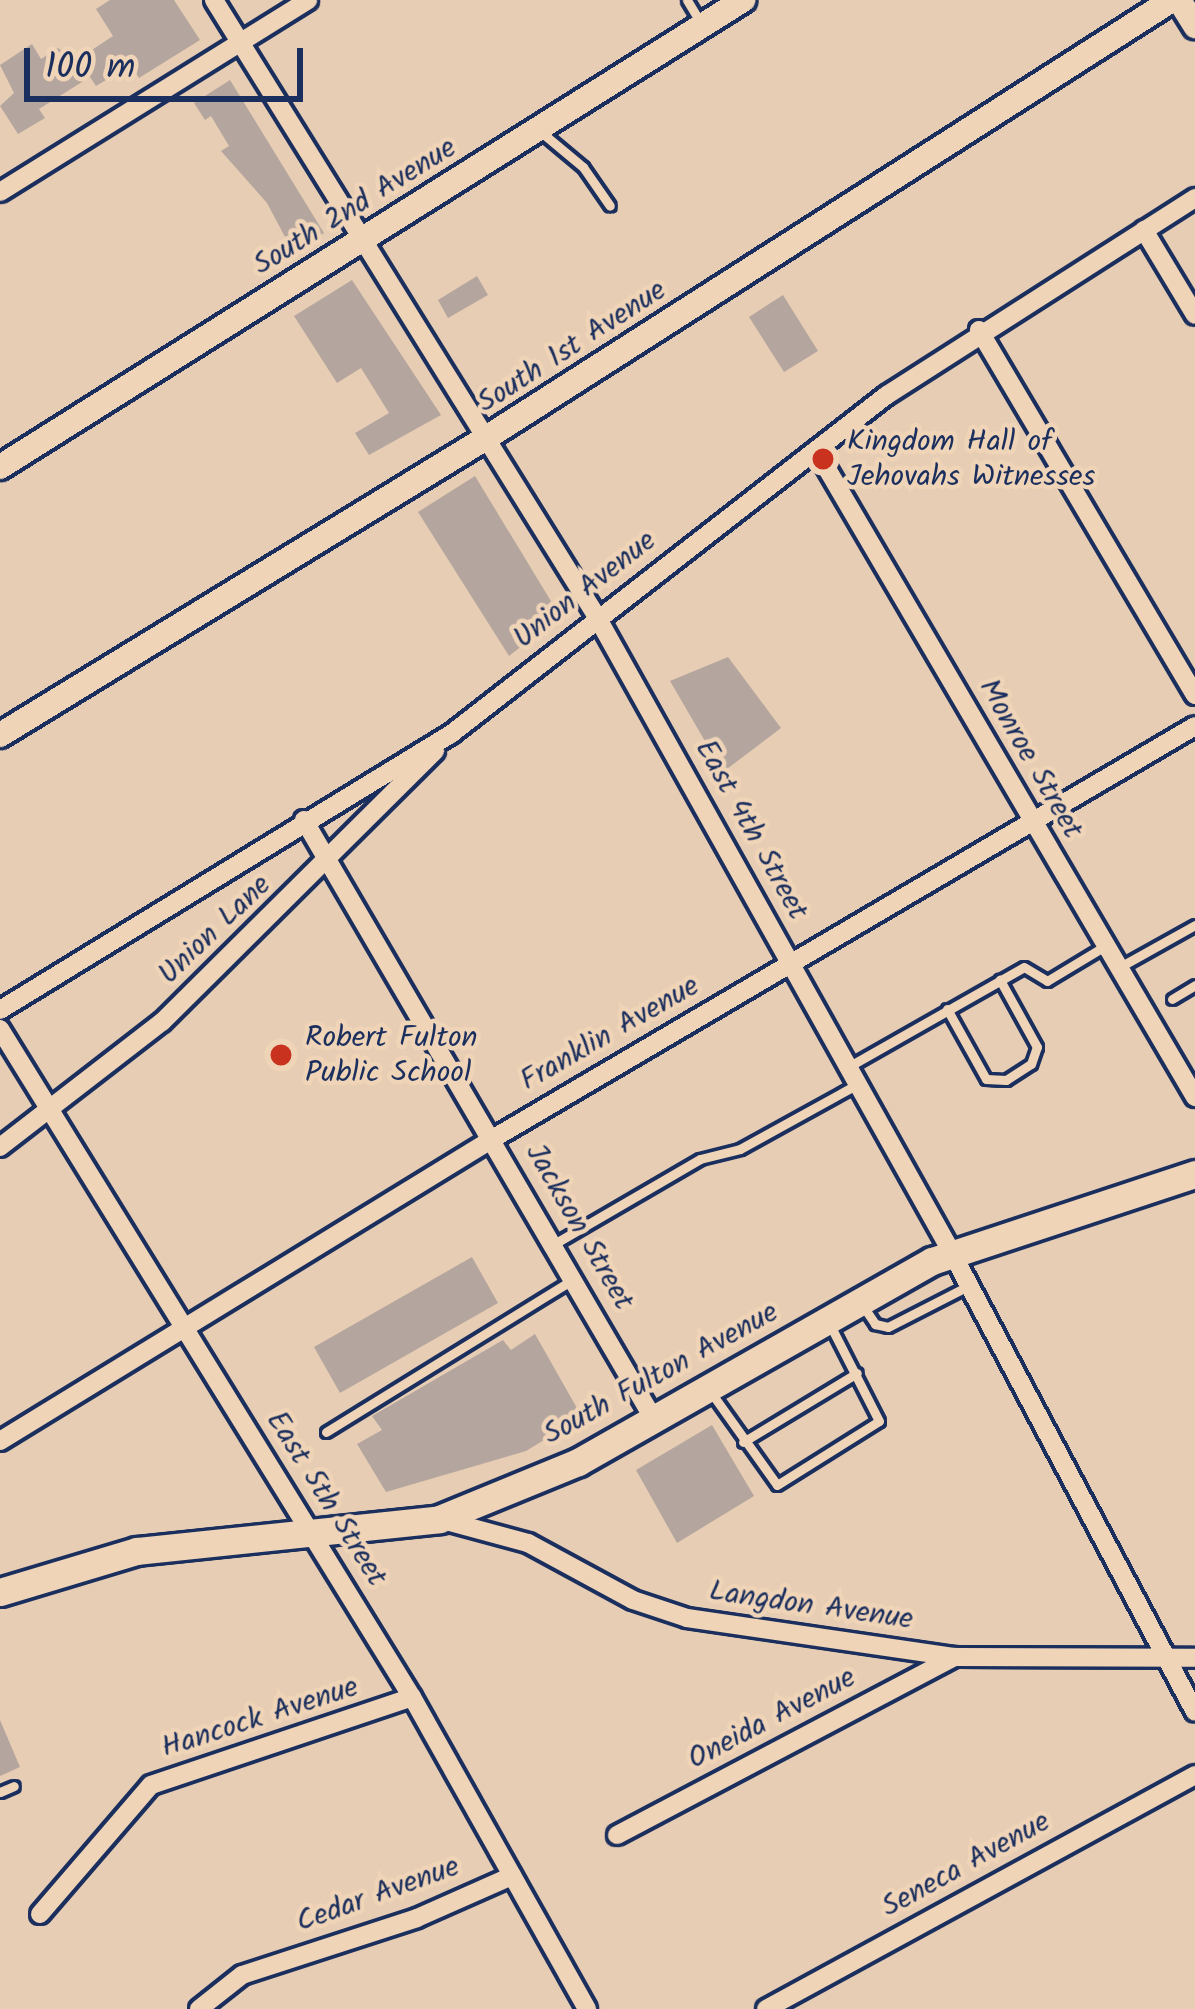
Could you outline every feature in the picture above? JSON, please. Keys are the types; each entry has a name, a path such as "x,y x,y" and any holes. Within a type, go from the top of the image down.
{"main road":[{"name":"South Fulton Avenue","path":"0,1592 137,1551 313,1536 439,1519 578,1462 952,1253 1195,1174"}],"street":[{"name":"East 4th Street","path":"214,0 597,617 952,1253 1195,1712"},
{"path":"0,192 308,0"},
{"name":"South 2nd Avenue","path":"0,467 743,0"},
{"path":"1175,0 1195,26"},
{"name":"South 1st Avenue","path":"0,735 486,438 1175,0"},
{"name":"Union Avenue","path":"0,1010 451,734 597,617 979,330 1195,198"},
{"path":"1144,230 1195,315"},
{"path":"979,330 1195,695"},
{"name":"Monroe Street","path":"816,450 1195,1097"},
{"name":"Franklin Avenue","path":"0,1441 494,1138 1195,726"},
{"name":"Union Lane","path":"0,1147 162,1022 329,861 451,734"},
{"name":"Jackson Street","path":"304,820 494,1138 653,1418"},
{"name":"East 5th Street","path":"0,1029 412,1696 587,2009"},
{"name":"Langdon Avenue","path":"439,1519 528,1543 660,1611 955,1657 1195,1658"},
{"name":"Oneida Avenue","path":"617,1835 955,1657"},
{"name":"Hancock Avenue","path":"40,1914 151,1785 412,1696"},
{"name":"Seneca Avenue","path":"766,2009 1195,1775"},
{"name":"Cedar Avenue","path":"199,2009 262,1967 417,1918 512,1876"}],"lane":[{"path":"686,0 702,26"},
{"path":"537,128 583,167 610,206"},
{"path":"1118,968 1195,925"},
{"path":"554,1244 700,1159 740,1149 947,1009 1024,967 1047,981 1106,946"},
{"path":"947,1009 986,1079 1006,1081 1031,1064 1036,1047 1000,980"},
{"path":"1172,999 1195,986"},
{"path":"326,1432 574,1279"},
{"path":"860,1302 875,1324 889,1327 968,1286"},
{"path":"707,1388 777,1485 879,1421 827,1320"},
{"path":"742,1442 856,1373"},
{"path":"0,1792 14,1786"}],"building":[{"path":"110,0 174,0 200,40 139,78 131,65 96,86 90,77 39,109 45,118 18,134 0,106 14,93 0,65 32,44 41,59 58,48 75,61 113,36 96,9"},
{"path":"230,80 324,233 293,252 267,203 221,151 229,146 211,116 205,120 194,103"},
{"path":"477,276 488,295 448,318 438,300"},
{"path":"352,280 441,415 369,455 355,433 389,413 361,368 337,383 294,316"},
{"path":"783,295 818,351 784,372 749,317"},
{"path":"475,476 560,616 509,656 418,512"},
{"path":"728,657 781,728 723,772 670,681"},
{"path":"472,1257 498,1303 340,1393 314,1347"},
{"path":"535,1334 582,1417 526,1451 386,1492 357,1444 382,1430 372,1416 503,1340 511,1350"},
{"path":"712,1425 754,1496 677,1543 636,1470"},
{"path":"0,1720 20,1767 0,1776"}],"place":[{"name":"Kingdom Hall of Jehovahs Witnesses","path":"823,459"},
{"name":"Robert Fulton Public School","path":"281,1055"}]}
